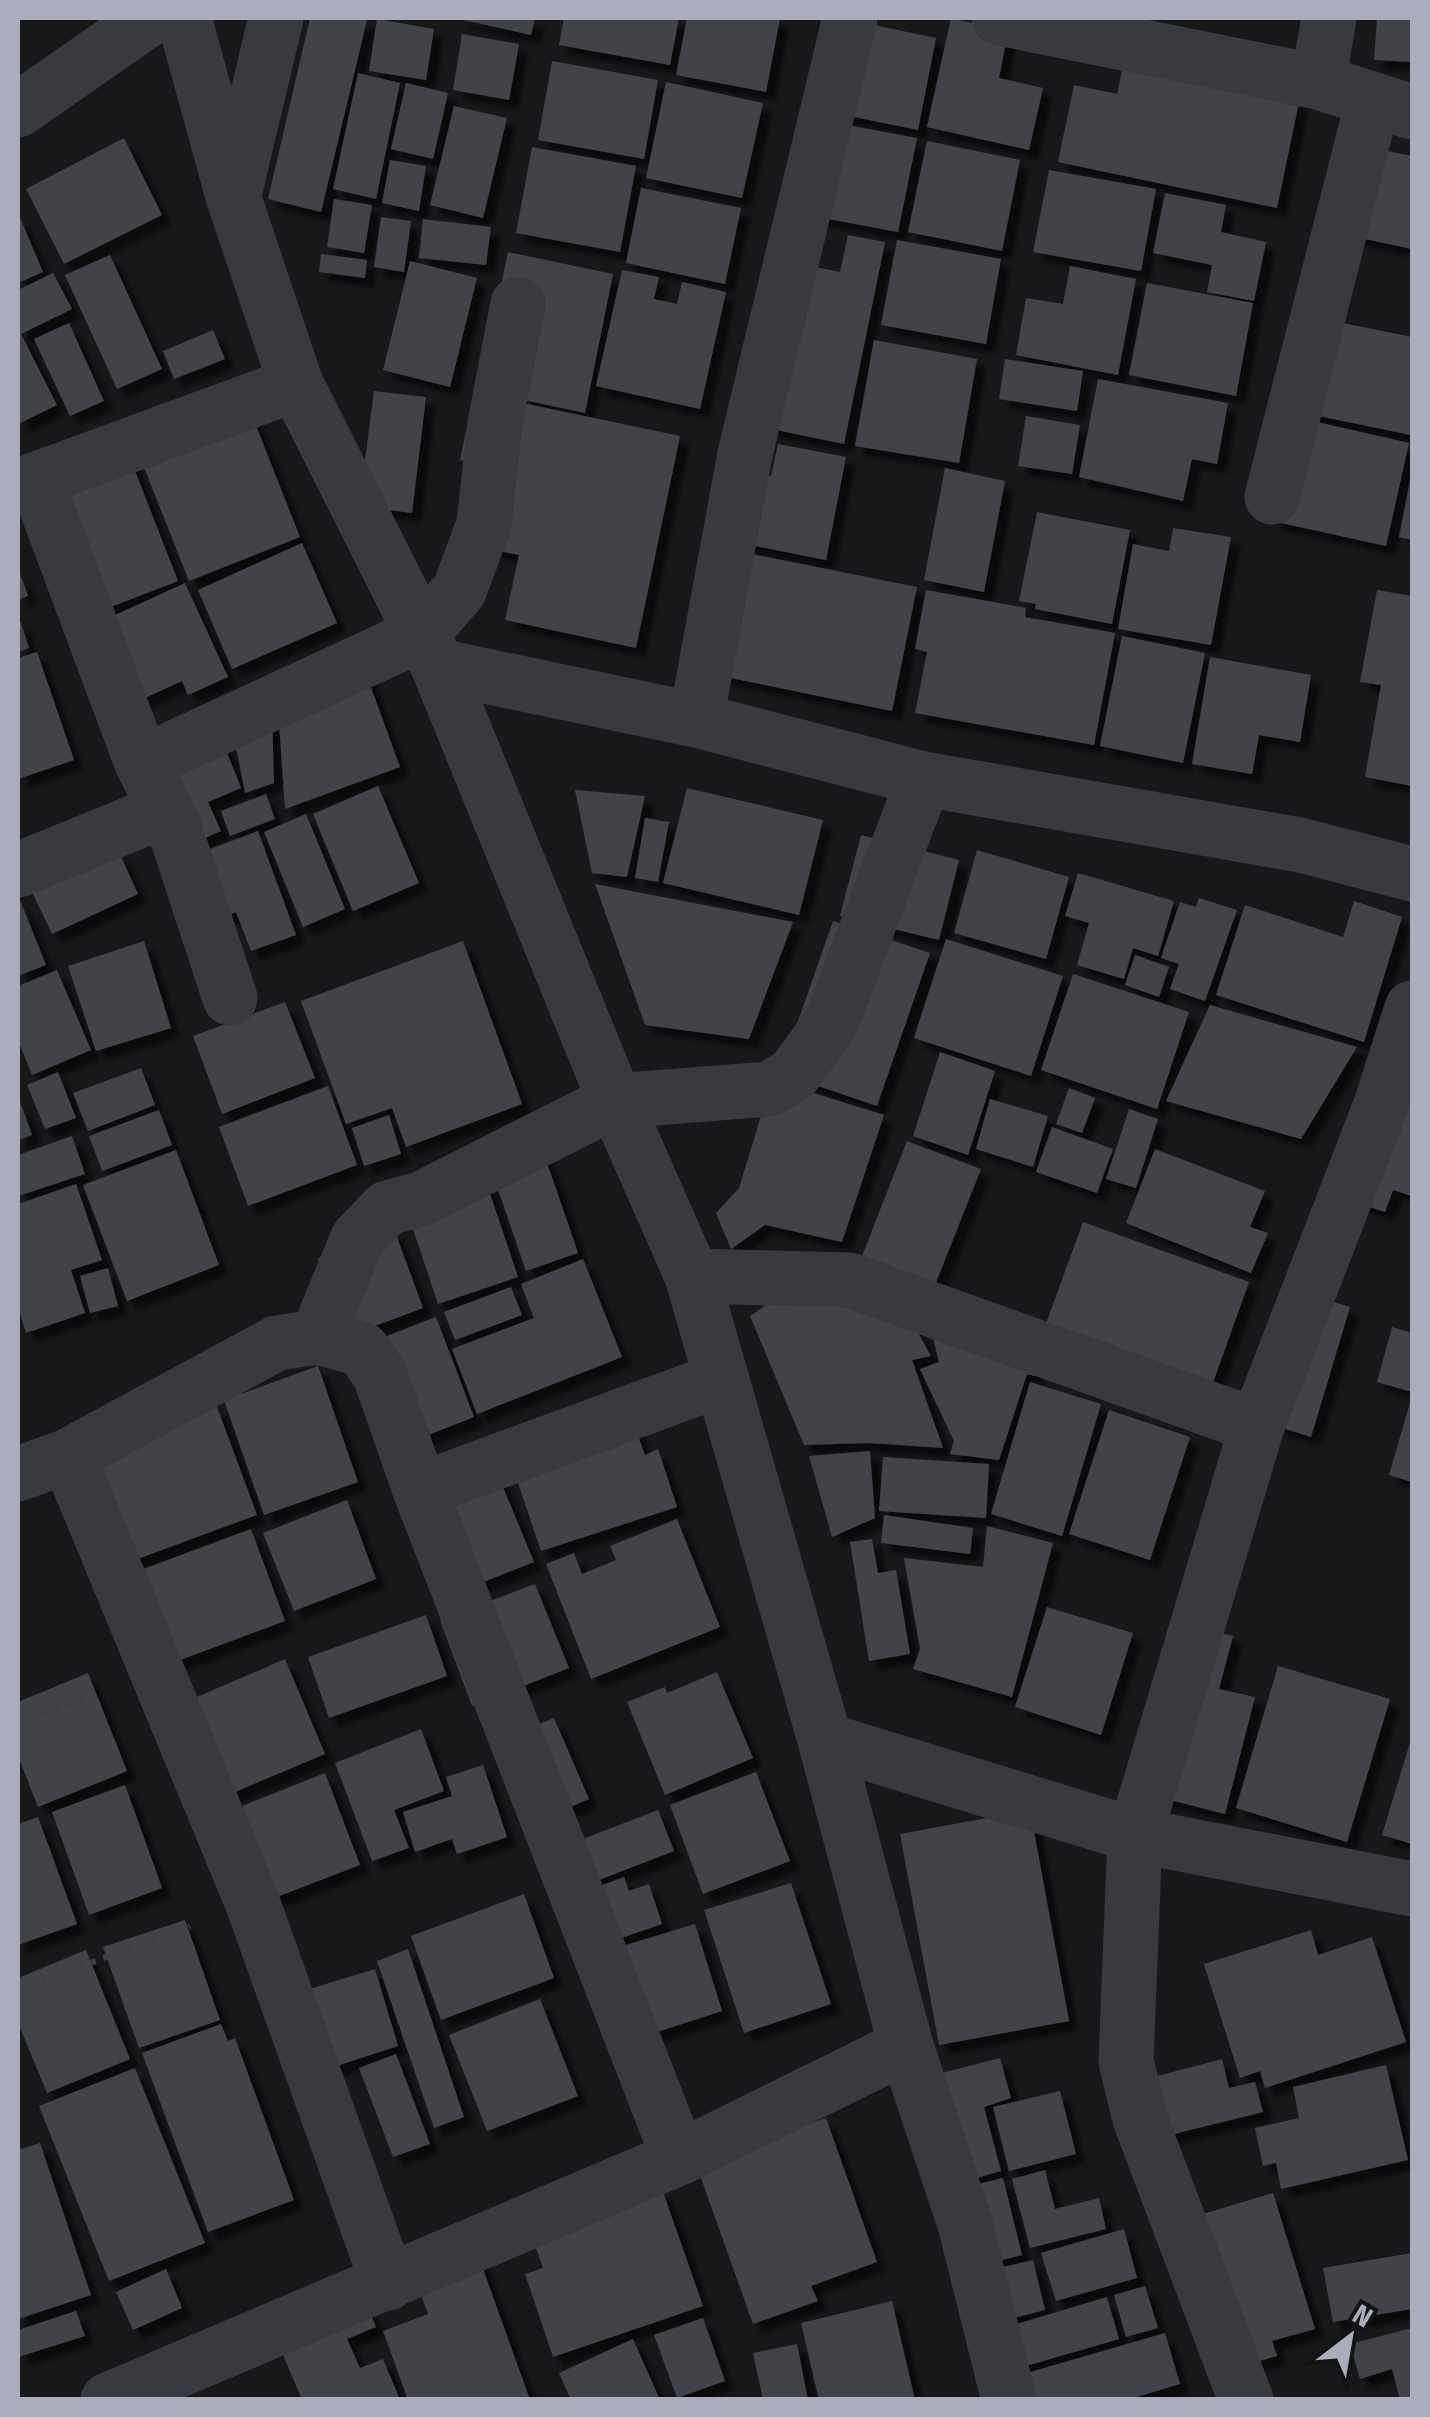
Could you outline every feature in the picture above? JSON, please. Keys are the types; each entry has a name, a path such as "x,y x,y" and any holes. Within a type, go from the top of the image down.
{"street":[{"path":"18,110 150,18"},
{"path":"184,18 233,196 296,384 430,650 615,1102 692,1276 825,1740 906,2046 964,2224 1009,2400"},
{"path":"233,196 276,18"},
{"path":"696,720 745,454 850,18"},
{"path":"999,18 1318,82 1393,106 1272,497"},
{"path":"1318,82 1329,18"},
{"path":"18,870 153,786 430,650 459,591 484,524 495,422 518,304"},
{"path":"230,998 153,786 26,483 296,384"},
{"path":"430,650 924,780 1300,845 1412,874"},
{"path":"317,1337 358,1238 387,1208 420,1199 615,1102 769,1089 794,1074 831,1023 924,780"},
{"path":"1246,2400 1140,2120 1126,2061 1136,1835 1257,1426 1381,1105 1412,1008"},
{"path":"692,1276 849,1280 1257,1426"},
{"path":"18,1474 68,1456 277,1343 317,1337 362,1350 380,1375 420,1490 679,2158"},
{"path":"420,1490 722,1378"},
{"path":"68,1456 154,1674 252,1904 388,2283"},
{"path":"825,1740 1136,1835 1412,1889"},
{"path":"108,2400 679,2158 906,2046"}],"path":[{"path":"18,1724 154,1674"},
{"path":"18,1990 252,1904"}],"building":[{"path":"310,18 367,20 321,212 268,199"},
{"path":"455,18 535,18 531,35"},
{"path":"564,18 679,18 670,65 559,45"},
{"path":"687,18 780,18 766,92 676,75"},
{"path":"840,18 936,38 918,130 820,110"},
{"path":"951,18 1008,32 999,78 1043,88 1029,150 927,127"},
{"path":"1377,18 1412,18 1412,62 1374,60"},
{"path":"377,19 434,29 426,80 369,71"},
{"path":"462,34 519,44 509,100 453,90"},
{"path":"1125,56 1299,102 1277,208 1058,162 1074,85 1117,94"},
{"path":"552,61 658,80 644,159 538,140"},
{"path":"358,73 400,83 376,199 333,189"},
{"path":"666,82 763,103 742,198 646,178"},
{"path":"406,83 448,93 433,159 391,149"},
{"path":"454,106 507,118 483,218 430,205"},
{"path":"815,119 917,138 898,232 796,213"},
{"path":"124,138 162,215 64,264 26,189"},
{"path":"927,141 1020,160 1002,251 908,232"},
{"path":"532,147 636,166 620,252 516,233"},
{"path":"1368,147 1412,156 1412,249 1351,236"},
{"path":"390,160 426,166 419,211 382,203"},
{"path":"1049,170 1156,189 1141,271 1033,252"},
{"path":"641,188 741,208 725,284 626,263"},
{"path":"1165,193 1226,205 1221,232 1266,242 1254,301 1207,292 1212,265 1153,253"},
{"path":"334,199 372,205 364,253 327,247"},
{"path":"18,213 43,272 18,283"},
{"path":"381,217 411,221 404,272 374,267"},
{"path":"423,219 491,227 486,265 419,258"},
{"path":"848,235 885,242 844,444 743,423 776,259 840,272"},
{"path":"897,240 1001,259 986,344 881,325"},
{"path":"508,252 613,274 585,413 524,400 499,295"},
{"path":"321,254 367,260 365,278 319,272"},
{"path":"110,255 162,369 117,389 65,275"},
{"path":"410,261 477,278 450,387 383,370"},
{"path":"1070,266 1136,279 1118,375 1016,355 1026,298 1063,304"},
{"path":"622,270 659,277 654,299 677,304 682,282 726,292 700,409 596,386"},
{"path":"53,273 72,309 21,334 57,405 18,424 18,290"},
{"path":"1147,283 1253,303 1236,396 1129,375"},
{"path":"1323,319 1412,337 1411,435 1304,413"},
{"path":"69,323 104,401 70,416 34,339"},
{"path":"213,330 225,359 174,379 163,351"},
{"path":"874,340 977,359 959,463 855,446"},
{"path":"1005,359 1083,371 1077,411 999,399"},
{"path":"1098,379 1228,403 1217,464 1192,459 1183,501 1079,477"},
{"path":"374,391 426,397 412,513 359,506"},
{"path":"474,393 680,436 636,648 505,620 519,555 467,545 483,465 460,460"},
{"path":"249,408 300,537 189,581 138,452"},
{"path":"1026,416 1080,425 1072,474 1018,466"},
{"path":"1295,417 1409,443 1386,546 1272,521"},
{"path":"778,444 846,457 826,560 704,536 717,466 771,476"},
{"path":"130,458 178,581 72,622 25,499"},
{"path":"945,468 1005,481 984,592 924,580"},
{"path":"1412,476 1412,540 1399,537"},
{"path":"1037,512 1130,530 1112,624 1035,609 1036,604 1019,601"},
{"path":"1173,528 1231,537 1211,645 1118,629 1133,544 1169,551"},
{"path":"302,543 337,623 232,669 198,590"},
{"path":"706,545 917,587 892,711 682,668"},
{"path":"18,568 28,596 18,600"},
{"path":"185,583 228,677 188,695 182,681 110,714 74,634"},
{"path":"926,590 1026,608 1025,617 1115,633 1094,745 915,713 927,652 915,649"},
{"path":"1377,590 1412,596 1412,786 1365,777 1381,685 1360,682"},
{"path":"18,614 29,648 18,652"},
{"path":"1122,636 1205,653 1183,763 1100,746"},
{"path":"37,652 74,760 18,779 18,658"},
{"path":"1210,657 1311,675 1300,742 1259,735 1252,774 1192,764"},
{"path":"365,671 400,767 285,809 277,693"},
{"path":"272,715 274,783 245,793 233,731"},
{"path":"215,722 241,788 208,802 221,831 184,847 146,749"},
{"path":"378,786 419,883 353,911 313,814"},
{"path":"687,788 823,820 799,915 663,883"},
{"path":"575,790 645,796 627,877 592,873"},
{"path":"266,794 275,819 230,836 221,811"},
{"path":"306,814 345,909 303,927 264,832"},
{"path":"645,818 669,822 658,882 635,878"},
{"path":"258,831 296,935 251,951 236,912 197,927 173,863"},
{"path":"861,835 959,860 939,940 840,916"},
{"path":"977,850 1069,877 1046,959 954,933"},
{"path":"119,852 138,894 52,934 32,892"},
{"path":"1078,873 1174,901 1158,956 1133,948 1124,979 1077,965 1089,923 1065,916"},
{"path":"595,884 793,922 749,1039 645,1025"},
{"path":"1199,898 1237,910 1205,1001 1170,989 1179,964 1161,958 1180,902 1196,907"},
{"path":"18,901 46,965 18,976"},
{"path":"1354,901 1402,917 1364,1042 1216,995 1245,905 1343,937"},
{"path":"833,921 930,953 877,1106 780,1073"},
{"path":"946,939 1063,976 1031,1076 914,1038"},
{"path":"144,941 171,1028 96,1051 68,966"},
{"path":"463,941 522,1104 406,1147 392,1108 346,1124 301,1001"},
{"path":"1135,955 1169,967 1159,997 1125,985"},
{"path":"57,970 91,1050 32,1075 18,1040 18,986"},
{"path":"1073,974 1189,1012 1157,1109 1041,1070"},
{"path":"285,1002 315,1078 222,1114 193,1036"},
{"path":"1210,1005 1357,1047 1301,1139 1166,1101"},
{"path":"940,1052 995,1071 968,1155 913,1136"},
{"path":"141,1068 155,1105 88,1131 73,1093"},
{"path":"58,1072 76,1118 45,1129 27,1085"},
{"path":"772,1080 884,1115 842,1242 765,1225 731,1249 716,1213 739,1188"},
{"path":"328,1086 357,1165 248,1206 219,1127"},
{"path":"1412,1086 1412,1196 1393,1190 1385,1212 1327,1193"},
{"path":"1069,1088 1095,1098 1082,1133 1056,1124"},
{"path":"18,1096 32,1135 18,1140"},
{"path":"990,1099 1048,1116 1033,1167 976,1149"},
{"path":"1129,1109 1158,1119 1136,1188 1106,1179"},
{"path":"159,1110 172,1145 102,1171 89,1136"},
{"path":"389,1115 401,1154 364,1166 352,1128"},
{"path":"1052,1127 1113,1149 1097,1193 1036,1172"},
{"path":"72,1136 85,1174 18,1196 18,1155"},
{"path":"907,1141 981,1169 935,1285 862,1256"},
{"path":"1155,1149 1265,1191 1250,1227 1268,1233 1251,1273 1126,1223"},
{"path":"176,1150 219,1265 127,1301 83,1185"},
{"path":"543,1151 578,1253 526,1271 491,1169"},
{"path":"482,1170 518,1277 438,1304 408,1214"},
{"path":"76,1184 102,1260 71,1270 85,1313 26,1333 18,1307 18,1204"},
{"path":"1083,1222 1249,1282 1210,1391 1043,1332"},
{"path":"394,1229 423,1308 348,1336 318,1259"},
{"path":"583,1259 622,1357 477,1414 452,1349 534,1318 521,1284"},
{"path":"108,1268 118,1306 90,1313 80,1276"},
{"path":"511,1287 522,1315 455,1340 444,1312"},
{"path":"1289,1288 1350,1307 1311,1437 1250,1418"},
{"path":"769,1303 902,1304 931,1356 912,1360 943,1448 869,1443 804,1445 750,1316"},
{"path":"436,1317 474,1417 390,1450 351,1350"},
{"path":"929,1321 1040,1354 1035,1376 1027,1374 999,1460 950,1454 954,1441 920,1369 939,1362"},
{"path":"1392,1327 1412,1333 1412,1392 1377,1382"},
{"path":"318,1366 358,1482 264,1515 224,1400"},
{"path":"1030,1382 1101,1404 1062,1536 991,1514"},
{"path":"1412,1396 1412,1482 1389,1475"},
{"path":"217,1407 257,1515 132,1561 92,1453"},
{"path":"1109,1410 1190,1437 1150,1560 1069,1534"},
{"path":"634,1425 645,1455 658,1449 677,1507 541,1551 512,1465"},
{"path":"870,1451 875,1518 832,1537 809,1456"},
{"path":"883,1457 989,1464 986,1518 879,1511"},
{"path":"491,1458 534,1562 450,1595 408,1492"},
{"path":"347,1500 376,1579 294,1611 263,1533"},
{"path":"884,1515 973,1528 970,1554 881,1543"},
{"path":"677,1519 720,1627 591,1679 546,1564 574,1553 582,1574 616,1560 610,1546"},
{"path":"987,1526 1053,1543 1012,1697 913,1669 920,1649 904,1558 983,1567"},
{"path":"251,1529 285,1621 164,1666 130,1574"},
{"path":"872,1539 878,1573 896,1570 910,1654 869,1661 850,1542"},
{"path":"535,1584 569,1668 472,1706 440,1620"},
{"path":"1047,1607 1133,1633 1101,1735 1015,1707"},
{"path":"426,1615 447,1676 329,1718 308,1657"},
{"path":"1170,1621 1233,1636 1219,1689 1255,1697 1225,1814 1127,1789"},
{"path":"285,1659 325,1754 223,1797 183,1703"},
{"path":"1278,1666 1390,1699 1347,1842 1236,1808"},
{"path":"717,1672 753,1758 665,1795 627,1702 665,1687 667,1693"},
{"path":"88,1673 127,1771 38,1807 18,1756 18,1702"},
{"path":"554,1718 589,1799 537,1821 502,1739"},
{"path":"421,1729 444,1791 394,1810 409,1848 372,1861 335,1763"},
{"path":"1412,1736 1412,1844 1382,1835"},
{"path":"483,1765 507,1837 457,1854 452,1839 415,1852 403,1812 452,1796 446,1777"},
{"path":"756,1772 790,1861 703,1894 670,1805"},
{"path":"325,1773 360,1865 261,1903 227,1812"},
{"path":"125,1785 162,1888 89,1915 52,1812"},
{"path":"658,1810 674,1851 586,1885 570,1844"},
{"path":"1030,1810 1069,2021 939,2045 900,1834"},
{"path":"38,1817 77,1924 18,1945 18,1824"},
{"path":"624,1877 629,1891 649,1884 662,1924 607,1943 589,1890"},
{"path":"791,1883 831,2004 744,2033 704,1910"},
{"path":"524,1894 554,1978 441,2020 411,1936"},
{"path":"185,1920 220,2020 139,2048 103,1947"},
{"path":"695,1924 722,2011 645,2036 616,1948"},
{"path":"1311,1930 1318,1955 1372,1937 1406,2042 1265,2088 1260,2071 1240,2078 1204,1964"},
{"path":"408,1949 464,2117 434,2128 377,1961"},
{"path":"86,1950 130,2059 47,2093 18,2023 18,1978"},
{"path":"375,1969 398,2046 318,2072 293,1994"},
{"path":"540,1999 578,2096 487,2131 449,2035"},
{"path":"221,2024 228,2041 235,2038 294,2200 208,2232 142,2053"},
{"path":"396,2054 430,2144 393,2157 359,2068"},
{"path":"1000,2058 1011,2098 984,2107 1001,2171 966,2181 938,2074"},
{"path":"1222,2059 1229,2088 1255,2082 1263,2112 1130,2145 1116,2087"},
{"path":"1386,2065 1408,2160 1281,2189 1276,2163 1263,2166 1255,2128 1299,2118 1293,2087"},
{"path":"135,2068 205,2243 109,2281 39,2106"},
{"path":"1060,2091 1076,2154 1009,2171 993,2107"},
{"path":"826,2118 877,2262 811,2286 818,2301 753,2324 696,2164"},
{"path":"18,2142 21,2149 40,2143 91,2295 18,2319"},
{"path":"1045,2170 1055,2209 1099,2198 1106,2229 1030,2248 1012,2179"},
{"path":"1003,2178 1022,2255 986,2264 966,2187"},
{"path":"662,2189 703,2306 553,2357 525,2274 543,2268 528,2225"},
{"path":"1273,2193 1315,2329 1272,2341 1277,2356 1249,2364 1244,2346 1201,2360 1160,2227"},
{"path":"1124,2229 1137,2278 1056,2301 1041,2253"},
{"path":"1412,2253 1412,2309 1333,2322 1323,2268"},
{"path":"478,2255 530,2400 408,2400 383,2331 428,2314 415,2278"},
{"path":"1033,2260 1045,2310 998,2322 987,2271"},
{"path":"166,2269 182,2308 133,2330 116,2292"},
{"path":"358,2283 376,2327 347,2339 360,2368 383,2359 400,2400 302,2400 269,2321"},
{"path":"1145,2286 1158,2328 1126,2337 1114,2295"},
{"path":"1107,2297 1119,2339 1012,2370 1000,2329"},
{"path":"892,2301 915,2400 819,2400 801,2323"},
{"path":"76,2311 85,2336 18,2357 18,2330"},
{"path":"703,2318 725,2381 677,2398 654,2335"},
{"path":"1412,2328 1412,2400 1400,2400 1392,2369 1360,2379 1350,2344"},
{"path":"1165,2333 1180,2384 1127,2400 1020,2400 1013,2377"},
{"path":"633,2339 660,2400 571,2400 559,2373"},
{"path":"797,2344 808,2400 763,2400 753,2353"}]}
